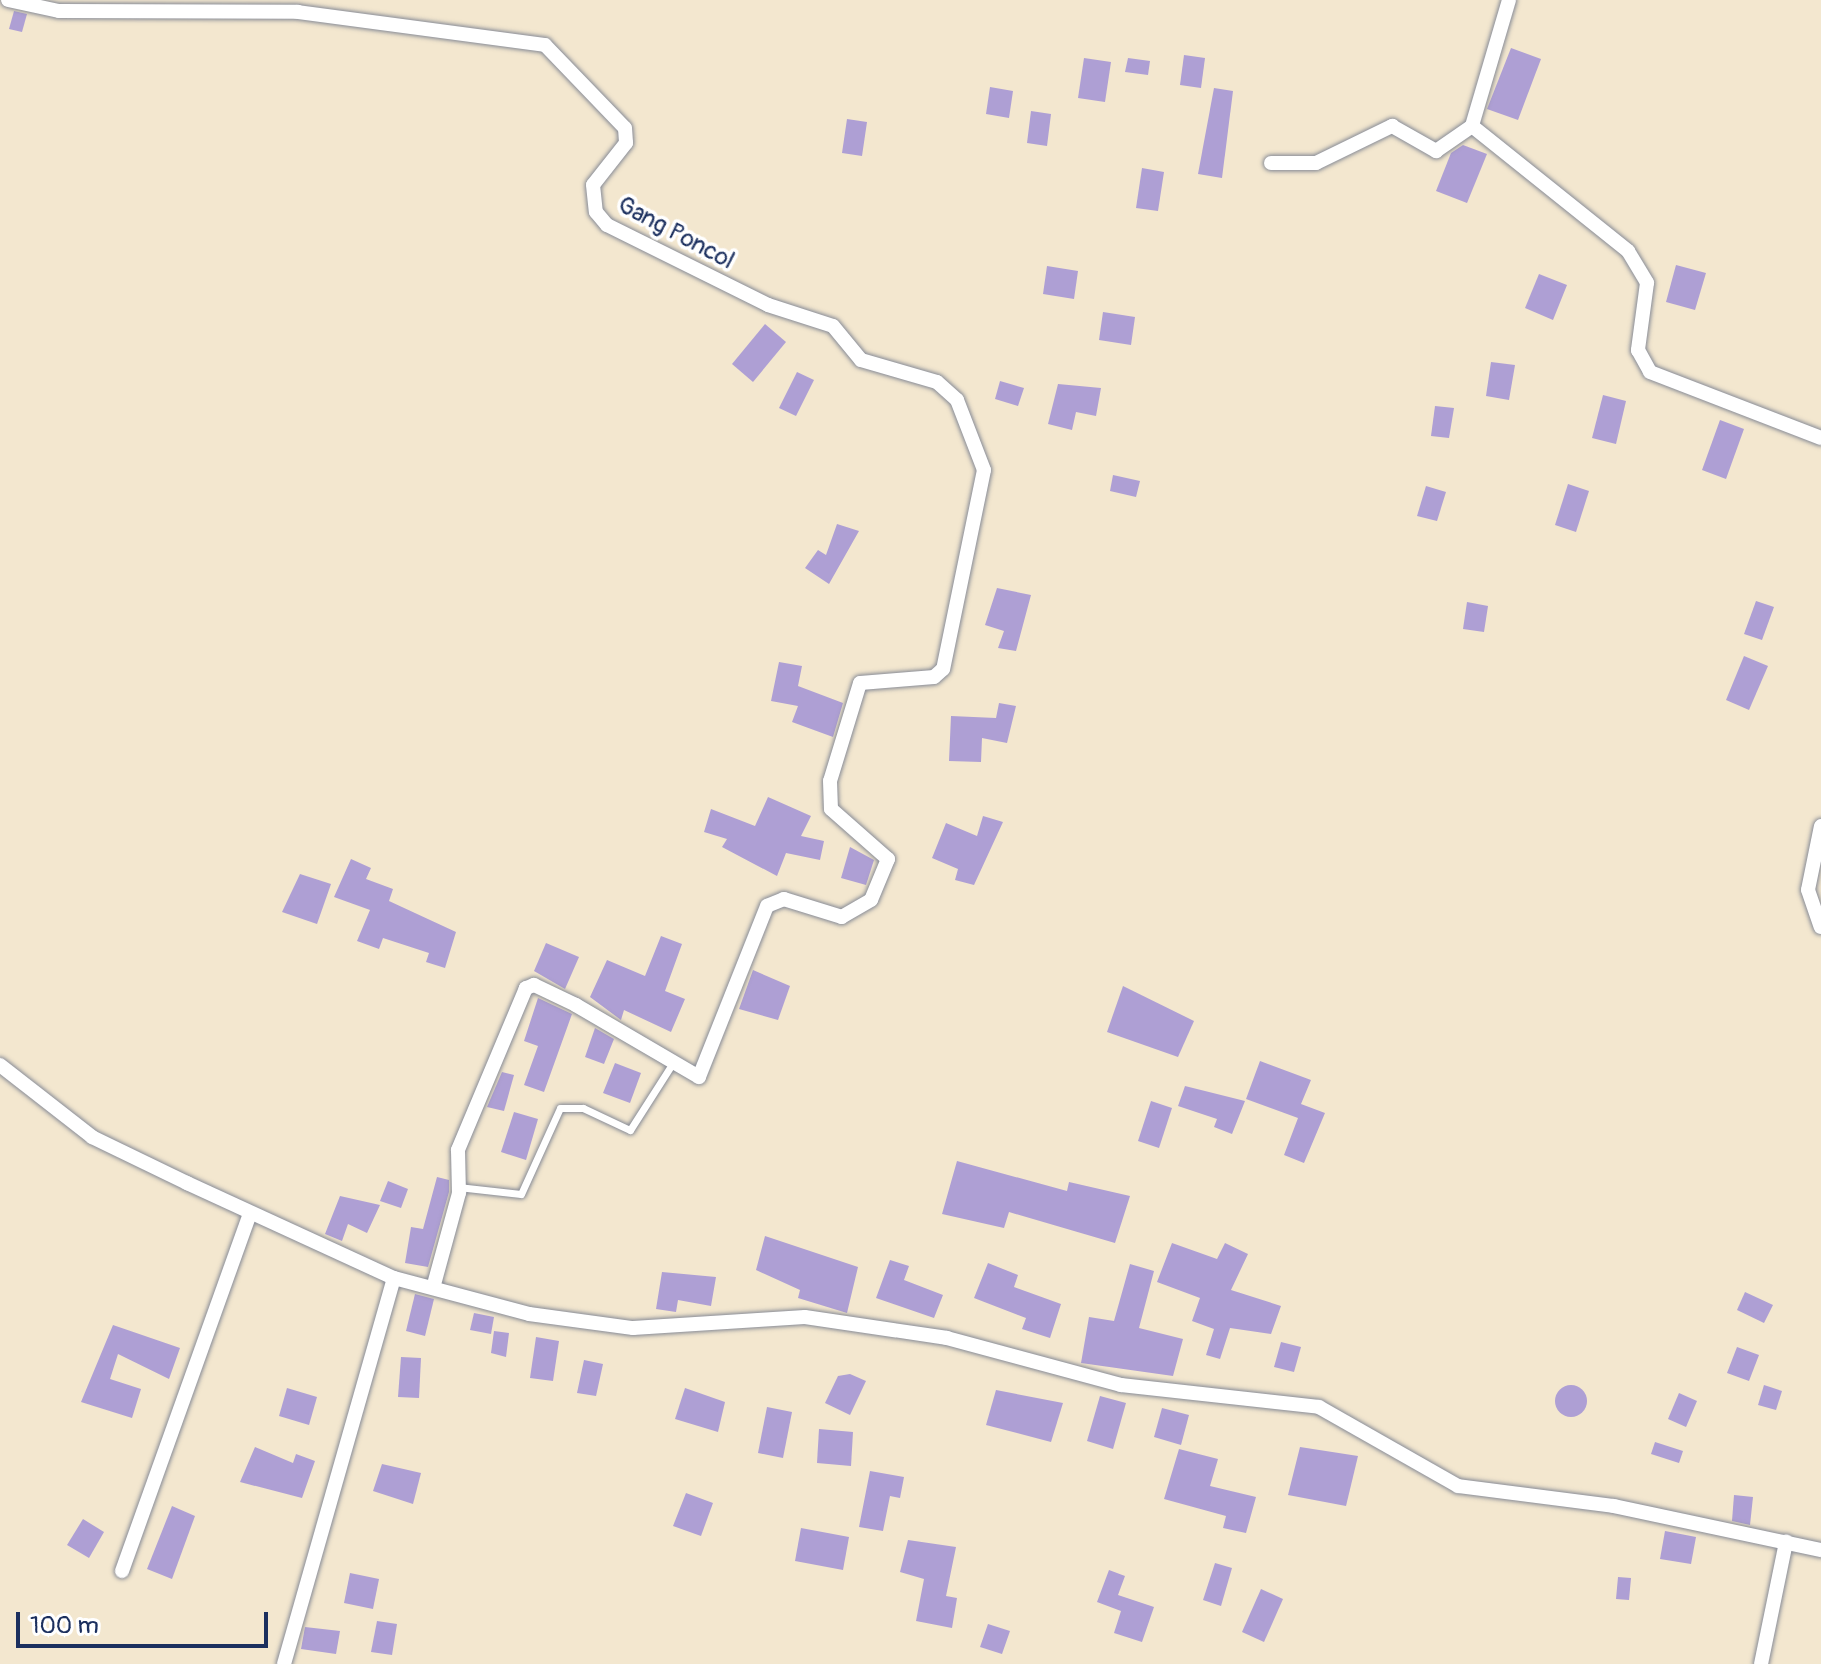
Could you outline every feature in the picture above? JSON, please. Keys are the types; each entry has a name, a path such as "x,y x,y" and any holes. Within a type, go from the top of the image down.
{"street":[{"name":"Gang Poncol","path":"8,0 57,5 278,5 465,30 551,49 626,131 626,143 593,185 599,217 768,305 833,326 861,360 937,382 957,400 984,470 943,669 934,677 860,683 830,781 831,809 888,859 883,880 862,910 842,917 775,899 758,924 705,1072 693,1078 671,1066"},
{"path":"1271,163 1316,163 1392,126 1436,151 1472,126 1509,0"},
{"path":"1472,126 1628,251 1647,283 1638,350 1650,372 1821,438"},
{"path":"1821,826 1808,890 1821,927"},
{"path":"433,1288 458,1187 458,1150 528,986 585,1010 671,1066"},
{"path":"0,1065 92,1137 394,1278 605,1326 805,1317 947,1338 1121,1385 1304,1404 1357,1424 1418,1468 1458,1486 1614,1506 1821,1550"},
{"path":"122,1571 250,1213"},
{"path":"284,1664 394,1278"},
{"path":"1761,1664 1786,1542"}],"lane":[{"path":"458,1187 521,1194 560,1108 583,1108 630,1130 671,1066"}],"building":[{"path":"14,11 27,14 22,32 9,29"},
{"path":"1511,48 1541,59 1518,120 1487,109"},
{"path":"1184,55 1205,58 1201,88 1180,85"},
{"path":"1084,58 1111,62 1105,102 1078,98"},
{"path":"1128,58 1150,61 1148,75 1125,72"},
{"path":"990,87 1013,91 1009,118 986,114"},
{"path":"1214,88 1233,91 1222,178 1198,174"},
{"path":"1031,111 1051,114 1047,146 1027,143"},
{"path":"847,119 867,122 862,156 842,153"},
{"path":"1463,145 1487,154 1467,203 1436,191 1451,153"},
{"path":"1142,168 1164,172 1158,211 1136,208"},
{"path":"1676,265 1706,273 1695,310 1666,302"},
{"path":"1047,266 1078,271 1074,299 1043,294"},
{"path":"1539,274 1567,285 1553,320 1525,308"},
{"path":"1103,312 1135,317 1131,345 1099,340"},
{"path":"765,324 786,342 753,382 732,364"},
{"path":"1491,362 1515,365 1509,400 1486,396"},
{"path":"797,372 814,380 796,416 779,408"},
{"path":"1000,381 1024,388 1018,406 995,399"},
{"path":"1058,384 1101,388 1096,416 1076,412 1072,430 1048,424"},
{"path":"1603,395 1626,401 1616,444 1592,438"},
{"path":"1435,406 1454,408 1449,438 1431,436"},
{"path":"1720,420 1744,429 1726,479 1702,470"},
{"path":"1113,475 1140,481 1136,497 1110,491"},
{"path":"1568,484 1589,491 1576,532 1555,525"},
{"path":"1426,486 1446,492 1437,521 1417,516"},
{"path":"837,524 859,531 829,584 805,568 818,550 826,555"},
{"path":"997,588 1031,595 1016,651 998,648 1004,631 985,625"},
{"path":"1756,601 1774,607 1762,640 1744,634"},
{"path":"1467,602 1488,606 1484,632 1463,629"},
{"path":"1744,656 1768,666 1749,710 1726,700"},
{"path":"779,662 802,666 798,686 843,703 833,737 792,722 798,706 771,701"},
{"path":"999,703 1016,706 1007,743 982,738 981,762 949,761 951,716 996,718"},
{"path":"768,797 811,816 801,836 824,841 820,860 786,853 777,876 722,847 727,839 704,832 711,809 755,826"},
{"path":"983,816 1003,822 974,885 955,880 958,869 932,858 946,823 977,836"},
{"path":"850,847 874,860 866,885 841,878"},
{"path":"351,859 371,868 366,879 393,889 389,901 456,932 445,968 426,962 429,953 383,938 379,949 357,941 370,910 334,897"},
{"path":"300,874 331,884 317,924 282,912"},
{"path":"661,936 682,944 665,991 685,999 671,1032 624,1010 621,1020 590,997 607,960 645,976"},
{"path":"546,943 579,957 565,989 534,971"},
{"path":"753,970 790,986 778,1020 739,1009"},
{"path":"1123,986 1194,1021 1178,1057 1107,1032"},
{"path":"538,998 572,1014 544,1092 524,1085 538,1046 524,1041"},
{"path":"595,1028 614,1039 604,1064 585,1057"},
{"path":"1260,1061 1311,1080 1301,1104 1325,1113 1304,1163 1284,1155 1298,1118 1246,1099"},
{"path":"615,1063 641,1073 630,1103 603,1093"},
{"path":"502,1072 514,1075 504,1111 487,1107"},
{"path":"1185,1086 1245,1101 1232,1134 1214,1127 1217,1119 1178,1106"},
{"path":"1151,1101 1172,1108 1159,1148 1138,1141"},
{"path":"514,1112 538,1119 526,1160 501,1152"},
{"path":"957,1161 1067,1191 1069,1182 1130,1196 1115,1243 1009,1212 1004,1228 942,1214"},
{"path":"437,1177 449,1180 449,1192 428,1267 405,1263 411,1227 423,1229"},
{"path":"388,1181 408,1189 401,1208 380,1201"},
{"path":"340,1196 380,1205 367,1233 348,1224 342,1241 325,1234"},
{"path":"765,1236 858,1267 847,1313 798,1298 800,1290 756,1270"},
{"path":"1172,1243 1217,1259 1225,1243 1248,1254 1231,1290 1281,1306 1271,1334 1230,1328 1220,1359 1206,1355 1214,1329 1192,1321 1200,1298 1157,1282"},
{"path":"890,1260 909,1266 904,1280 943,1295 934,1318 876,1298"},
{"path":"988,1263 1018,1275 1014,1287 1061,1304 1050,1338 1022,1329 1026,1318 974,1298"},
{"path":"1130,1264 1154,1271 1139,1328 1183,1339 1173,1376 1081,1363 1089,1317 1114,1321"},
{"path":"662,1272 716,1277 711,1306 678,1300 676,1312 656,1309"},
{"path":"1745,1292 1773,1305 1764,1323 1737,1310"},
{"path":"415,1294 434,1299 425,1336 406,1331"},
{"path":"474,1313 494,1317 491,1334 470,1330"},
{"path":"113,1325 180,1348 169,1379 118,1354 110,1379 141,1389 132,1418 81,1402"},
{"path":"494,1331 509,1333 506,1357 491,1353"},
{"path":"536,1337 559,1341 553,1381 530,1378"},
{"path":"1281,1342 1301,1347 1294,1372 1274,1367"},
{"path":"1737,1347 1759,1355 1749,1381 1727,1373"},
{"path":"401,1357 421,1358 419,1398 398,1397"},
{"path":"584,1360 603,1364 596,1396 577,1393"},
{"path":"850,1374 866,1381 850,1415 825,1403 838,1376"},
{"path":"1571,1385 1582,1390 1587,1401 1582,1412 1571,1417 1560,1412 1555,1401 1560,1390"},
{"path":"1764,1385 1782,1391 1776,1410 1758,1405"},
{"path":"287,1388 317,1397 309,1425 279,1416"},
{"path":"685,1388 725,1402 718,1432 675,1419"},
{"path":"996,1390 1063,1403 1051,1442 986,1425"},
{"path":"1679,1393 1697,1401 1686,1427 1668,1419"},
{"path":"1100,1396 1126,1403 1113,1449 1087,1441"},
{"path":"767,1407 792,1412 783,1458 758,1453"},
{"path":"1162,1408 1189,1415 1181,1445 1154,1437"},
{"path":"819,1429 853,1432 851,1466 817,1463"},
{"path":"1655,1442 1683,1451 1679,1463 1651,1454"},
{"path":"255,1447 293,1463 296,1454 315,1461 302,1498 240,1482"},
{"path":"1300,1447 1358,1456 1346,1506 1288,1495"},
{"path":"1179,1449 1218,1459 1210,1486 1256,1497 1246,1533 1223,1528 1226,1516 1164,1499"},
{"path":"382,1464 421,1473 413,1504 373,1491"},
{"path":"870,1471 904,1477 900,1498 890,1496 883,1531 859,1527"},
{"path":"686,1493 713,1503 701,1536 673,1526"},
{"path":"1734,1495 1753,1497 1750,1525 1732,1521"},
{"path":"172,1506 195,1516 172,1579 147,1569"},
{"path":"83,1519 104,1532 89,1558 67,1545"},
{"path":"801,1528 849,1537 843,1570 795,1561"},
{"path":"1665,1531 1696,1537 1691,1564 1660,1559"},
{"path":"908,1540 956,1547 946,1596 957,1598 952,1628 916,1621 924,1579 900,1572"},
{"path":"1215,1563 1232,1568 1221,1606 1203,1600"},
{"path":"1109,1570 1125,1576 1118,1595 1154,1607 1142,1642 1114,1633 1121,1611 1097,1602"},
{"path":"350,1573 379,1579 373,1609 344,1603"},
{"path":"1618,1577 1631,1578 1629,1600 1616,1599"},
{"path":"1261,1589 1283,1599 1264,1642 1242,1632"},
{"path":"377,1621 397,1624 392,1655 371,1652"},
{"path":"988,1624 1010,1631 1002,1654 980,1647"},
{"path":"305,1627 340,1631 336,1654 301,1649"}]}
